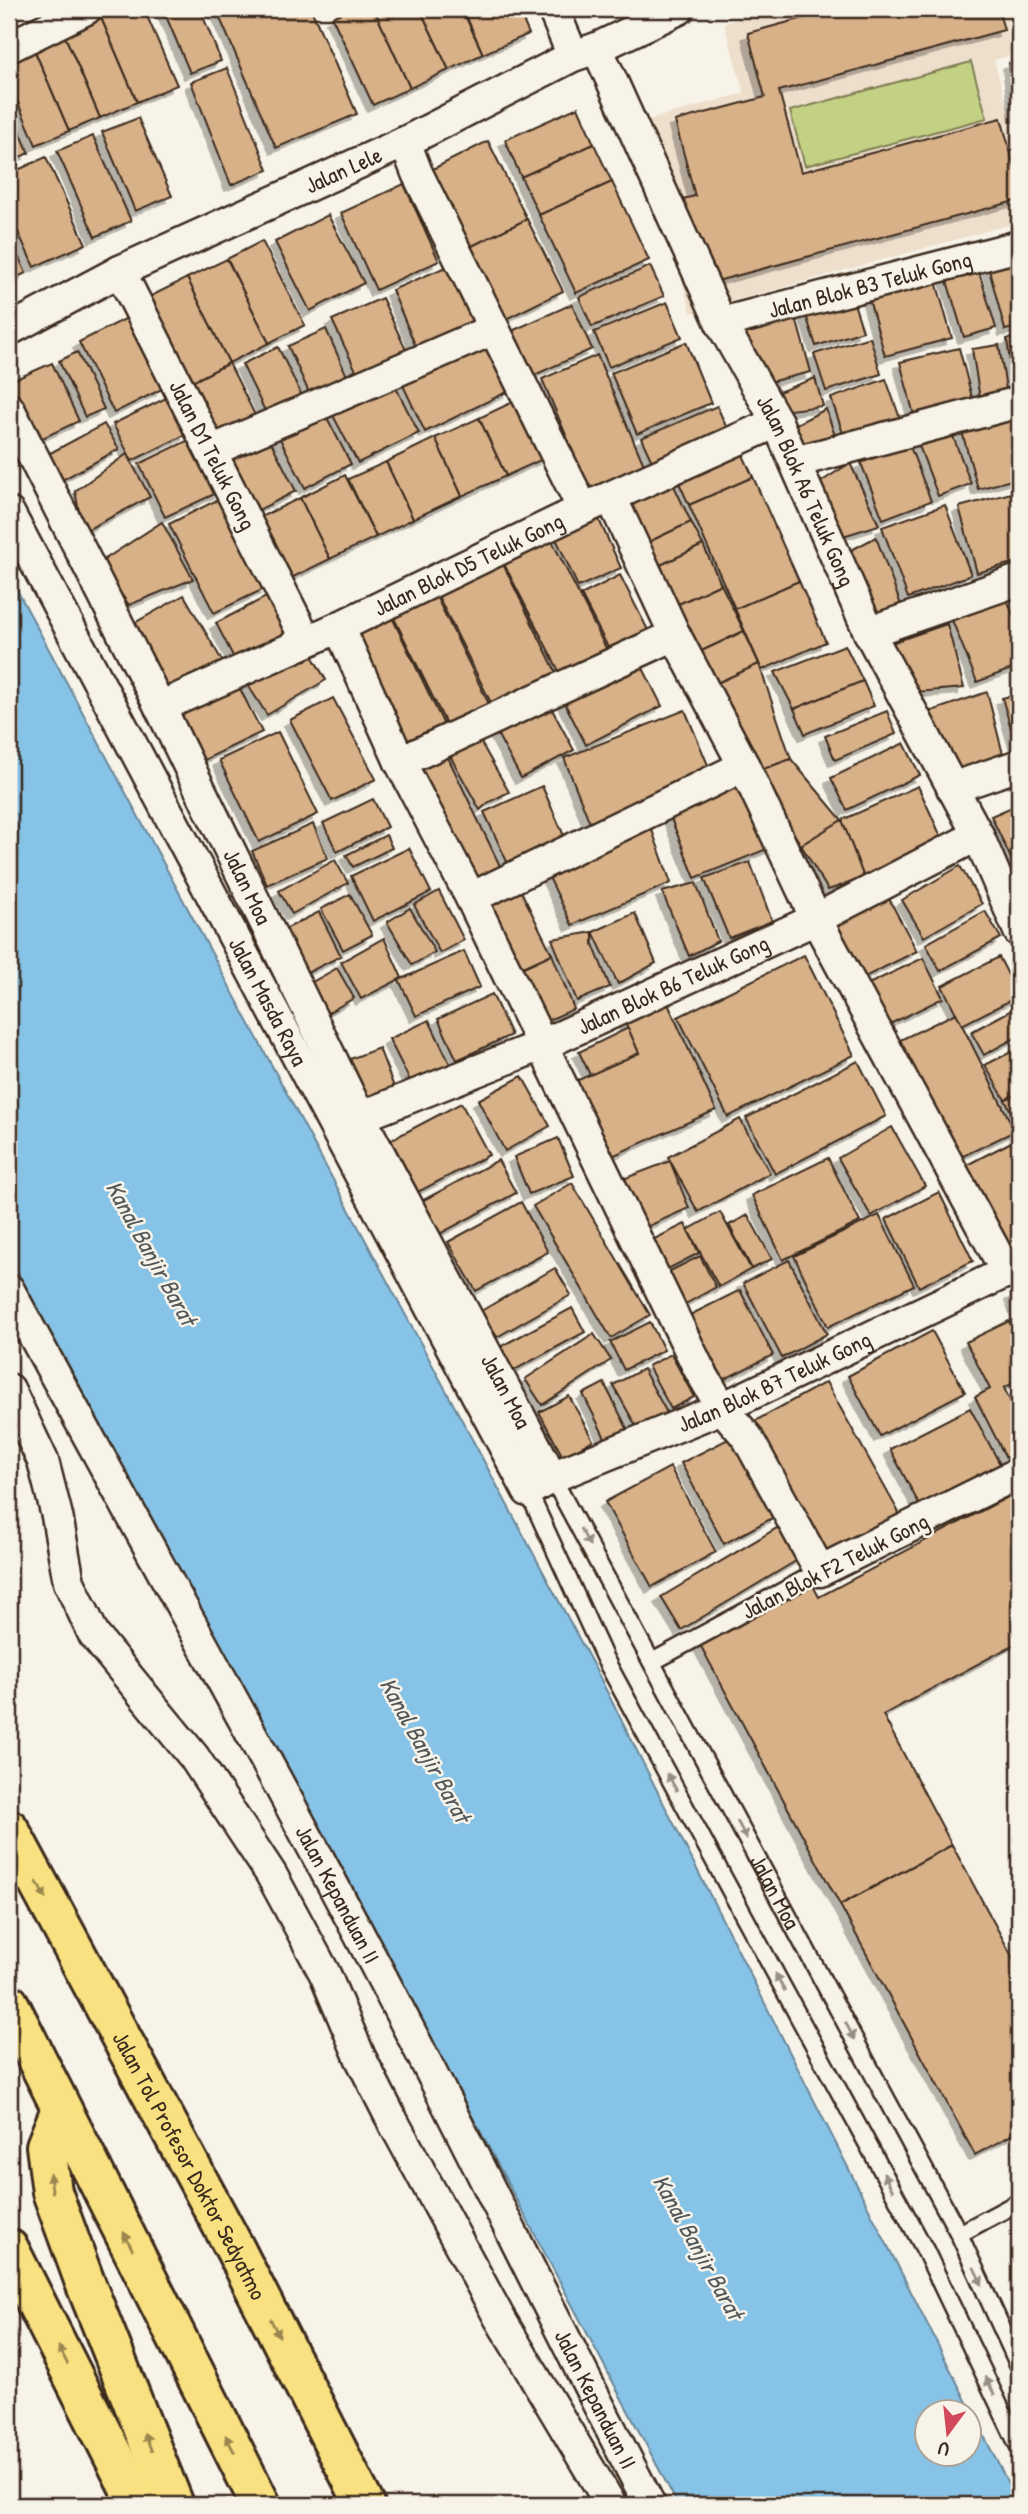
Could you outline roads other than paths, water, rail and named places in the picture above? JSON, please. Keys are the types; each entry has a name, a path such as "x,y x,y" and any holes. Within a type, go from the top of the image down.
{"highway":[{"name":"Jalan Tol Profesor Doktor Sedyatmo","path":"9,1829 234,2249 365,2505"},
{"path":"9,2004 261,2505"},
{"path":"61,2109 46,2146 52,2192 173,2505"},
{"path":"9,2249 138,2505"}],"street":[{"name":"Jalan Blok A6 Teluk Gong","path":"553,9 585,52 721,323 776,422 869,632 978,835 1019,931"},
{"name":"Jalan Lele","path":"9,330 120,271 405,142 585,52 679,9"},
{"path":"9,47 74,11"},
{"path":"405,142 417,173 583,509"},
{"name":"Jalan Blok B3 Teluk Gong","path":"721,323 1019,246"},
{"name":"Jalan D1 Teluk Gong","path":"120,271 306,640"},
{"path":"211,451 494,329"},
{"path":"795,462 1019,402"},
{"name":"Jalan Moa","path":"9,409 160,707 540,1484"},
{"name":"Jalan Blok D5 Teluk Gong","path":"160,707 340,627 583,509 776,422"},
{"path":"611,497 816,919 1013,1270"},
{"name":"Jalan Masda Raya","path":"9,513 540,1484"},
{"path":"869,632 1019,580"},
{"path":"340,627 400,762 471,898 699,1369 722,1408 747,1437 820,1571"},
{"path":"400,762 676,635"},
{"path":"952,788 1019,765"},
{"path":"471,898 744,766"},
{"name":"Jalan Blok B6 Teluk Gong","path":"360,1117 542,1045 816,919 978,835"},
{"name":"Jalan Blok B7 Teluk Gong","path":"540,1484 722,1408 1013,1270"},
{"name":"Jalan Kepanduan II","path":"9,1290 261,1748 413,2038 650,2505"},
{"name":"Jalan Kepanduan II","path":"9,1389 43,1461 57,1516 69,1582 94,1635 194,1757 271,1874 325,1973 360,2057 390,2116 499,2317 611,2505"},
{"name":"Jalan Blok F2 Teluk Gong","path":"820,1571 1019,1473"}],"lane":[{"name":"Jalan Moa","path":"540,1484 652,1662 959,2234 1019,2366"},
{"name":"Jalan Moa","path":"540,1484 605,1659 925,2250 1019,2447"},
{"name":"Jalan Blok F2 Teluk Gong","path":"652,1662 820,1571"},
{"path":"959,2234 1019,2202"}],"water":[{"name":"Kanal Banjir Barat","path":"9,575 599,1676 965,2398 912,2398 912,2468 982,2468 982,2432 1019,2505 678,2505 325,1838 9,1256"}]}
